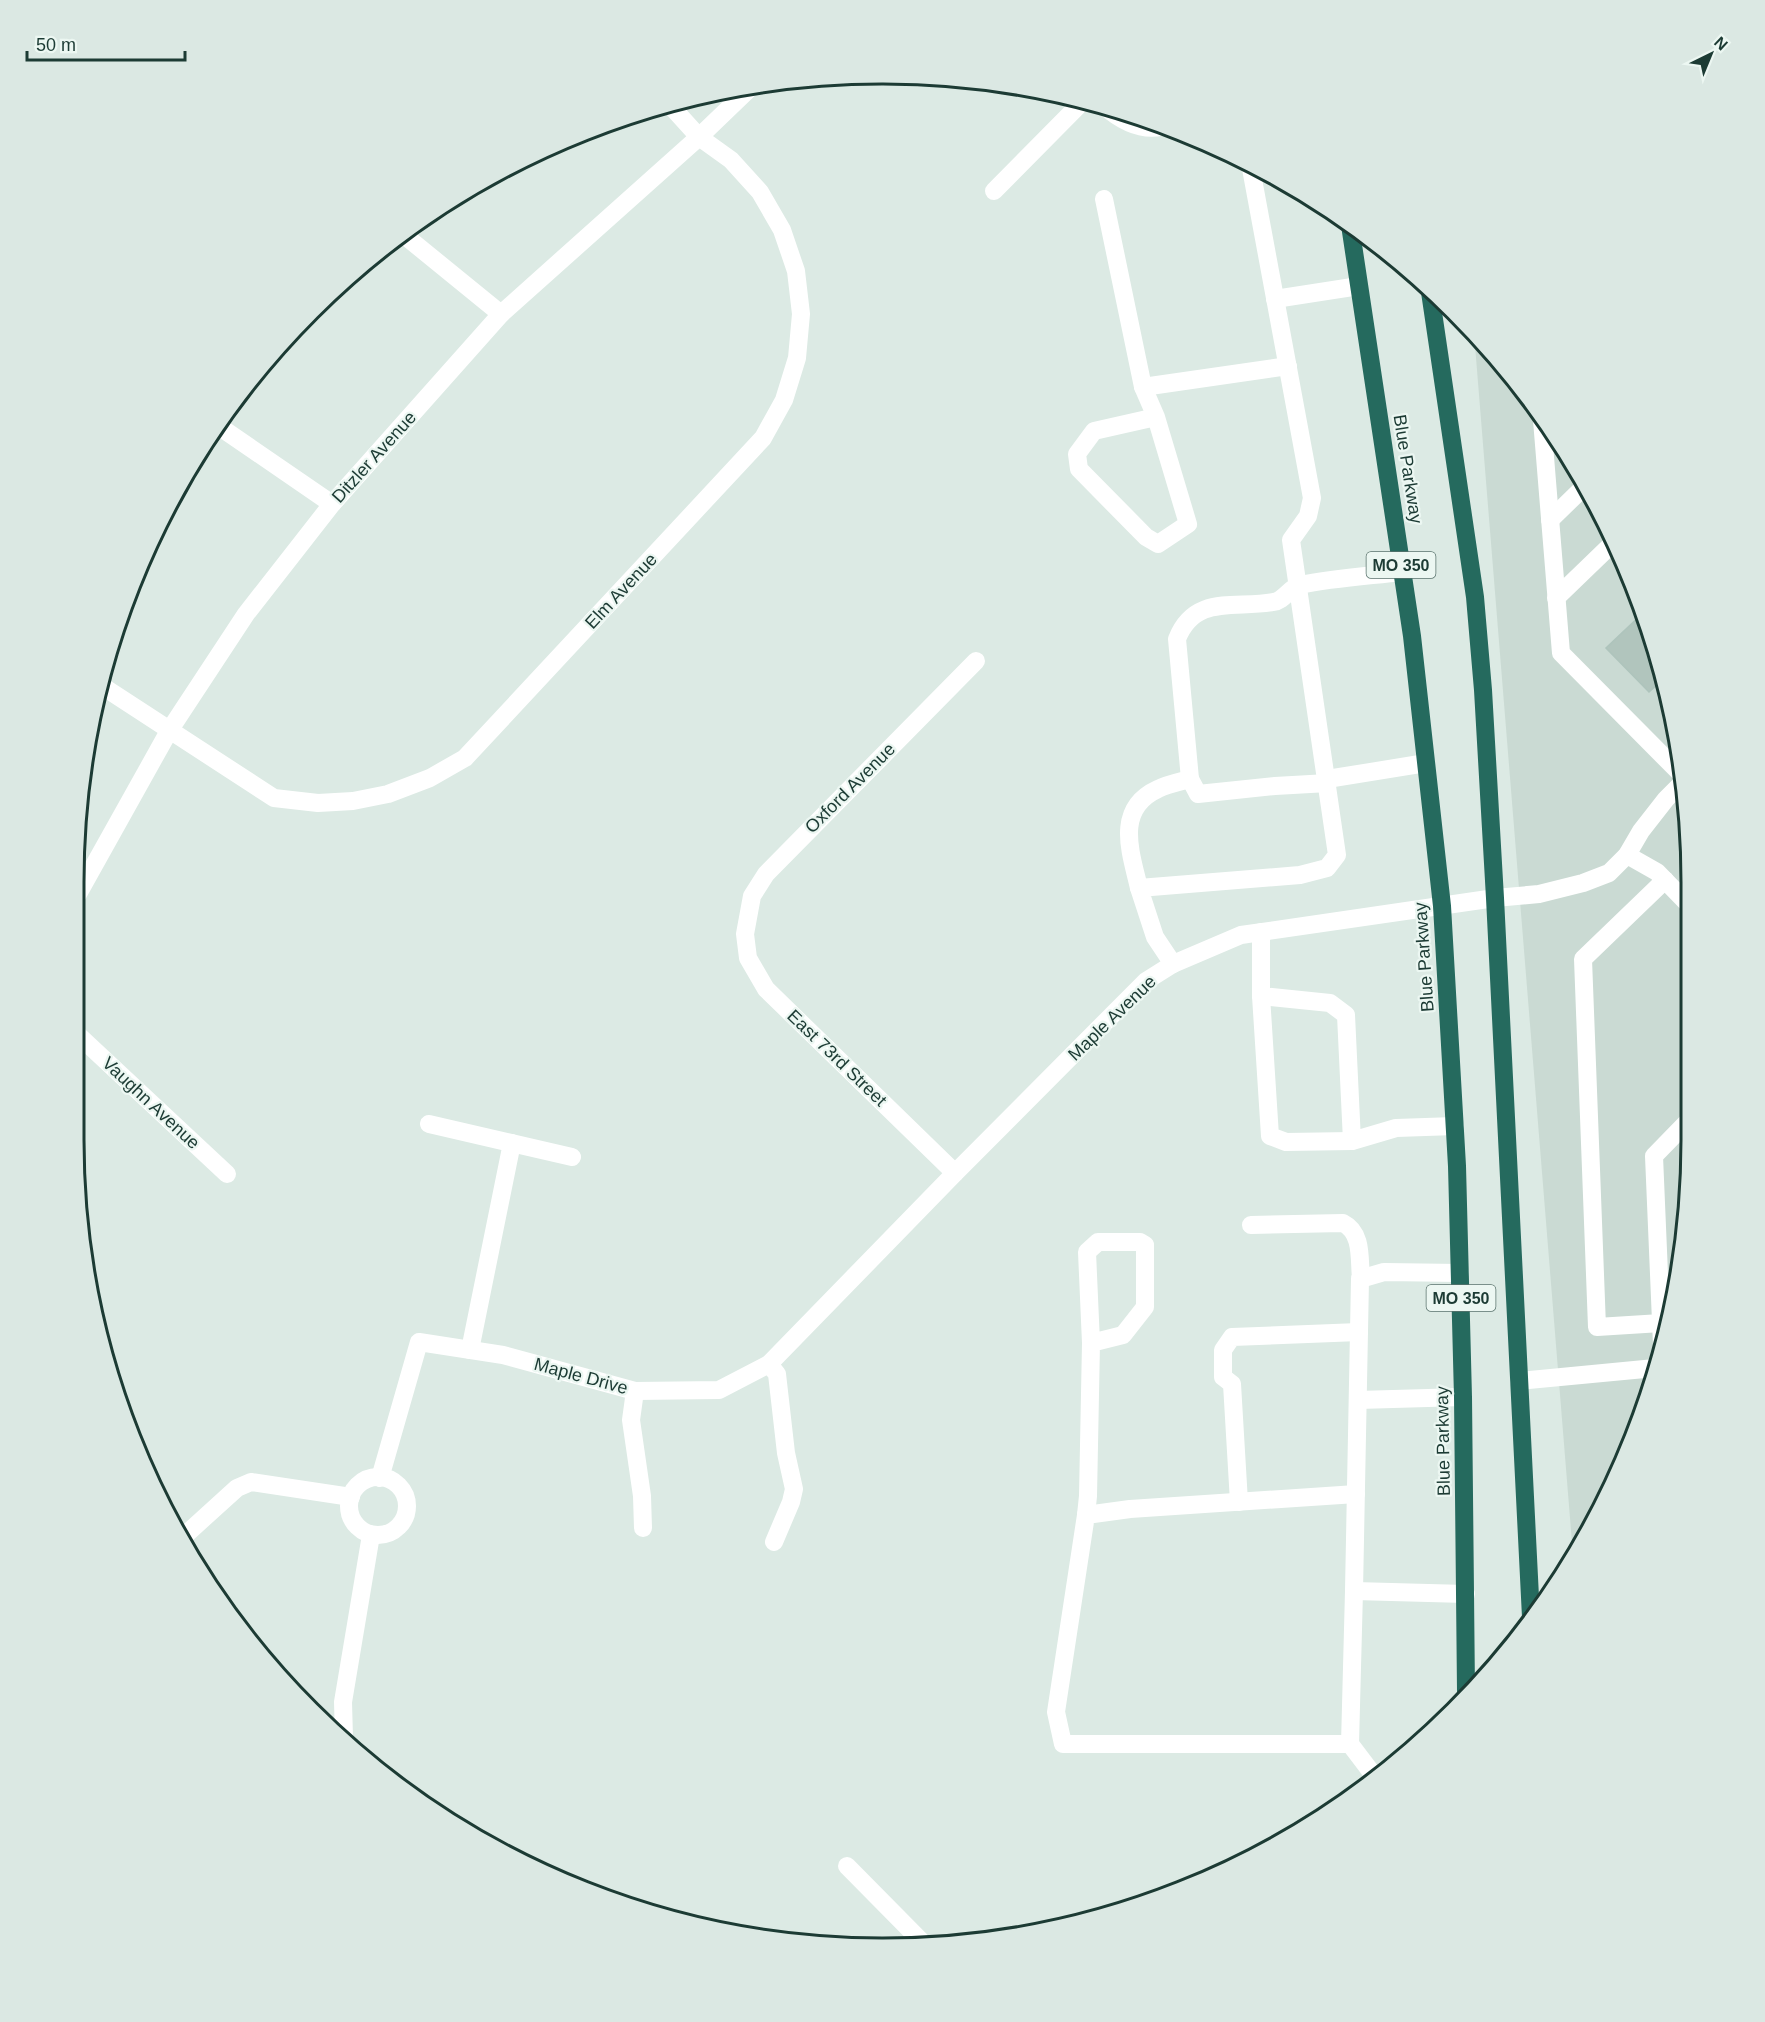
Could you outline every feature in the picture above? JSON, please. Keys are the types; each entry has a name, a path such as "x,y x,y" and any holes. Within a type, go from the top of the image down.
{"highway":[{"name":"Blue Parkway","path":"1352,237 1412,636 1442,906 1455,1126 1460,1274 1466,1684"},
{"name":"MO 350","path":"1432,304 1475,597 1483,690 1530,1605"},
{"path":"1438,344 1443,314"}],"street":[{"name":"Ditzler Avenue","path":"84,883 169,731 246,614 332,504 501,315 741,97"},
{"path":"993,191 1076,108"},
{"path":"676,111 699,137"},
{"name":"Elm Avenue","path":"108,690 274,798 318,802 353,801 388,794 430,778 465,758 763,438 784,400 797,358 801,314 796,271 782,230 760,192 730,160 699,137"},
{"path":"1139,888 1300,875 1327,868 1337,855 1291,540 1308,516 1312,498 1252,175"},
{"path":"1104,199 1143,387 1156,417 1188,524 1158,544 1146,537 1078,469 1077,454 1094,431 1156,417"},
{"path":"410,240 501,315"},
{"path":"1275,299 1359,285"},
{"path":"1143,387 1288,366"},
{"path":"225,430 332,504"},
{"path":"1543,435 1561,653 1672,765"},
{"path":"1550,520 1579,492"},
{"path":"1557,598 1607,548"},
{"path":"1402,572 1297,586 1276,602 1210,607 1193,614 1183,625 1178,639 1190,779 1198,794 1328,781 1426,763"},
{"name":"Oxford Avenue","path":"745,927 752,896 766,874 976,661"},
{"path":"1173,964 1155,937 1139,888 1128,837 1131,815 1150,792 1190,779"},
{"name":"Maple Avenue","path":"846,1285 1146,981 1173,964 1242,935 1495,898 1539,894 1609,873 1627,855 1641,831 1675,790"},
{"path":"1627,855 1657,872 1681,897"},
{"path":"1659,1323 1597,1327 1583,958 1665,880"},
{"name":"East 73rd Street","path":"745,927 748,958 766,988 955,1173"},
{"path":"1261,932 1261,996 1270,1136 1286,1142 1352,1141 1396,1128 1455,1126"},
{"path":"1261,996 1330,1004 1346,1015 1352,1141"},
{"name":"Vaughn Avenue","path":"84,1040 227,1174"},
{"path":"429,1124 572,1156"},
{"path":"1661,1317 1654,1156 1681,1128"},
{"path":"470,1350 512,1143"},
{"path":"1251,1225 1343,1223 1351,1227 1357,1236 1361,1279 1350,1744 1371,1771"},
{"path":"1091,1343 1124,1335 1145,1307 1144,1245 1140,1242 1098,1242 1087,1252 1091,1343 1088,1496 1056,1712 1063,1744 1350,1744"},
{"path":"1361,1279 1384,1272 1460,1274"},
{"name":"Maple Drive","path":"380,1478 419,1342 503,1354 635,1391 719,1390 769,1364 846,1285"},
{"path":"1239,1502 1232,1384 1223,1377 1223,1350 1232,1337 1359,1332"},
{"path":"769,1364 777,1374 786,1453 794,1489 774,1542"},
{"path":"1519,1381 1646,1373"},
{"path":"635,1391 631,1420 642,1496 643,1528"},
{"path":"1358,1400 1463,1397"},
{"path":"371,1478 380,1478 398,1485 404,1493 407,1511 404,1521 398,1528 389,1533 371,1535 355,1524 349,1506 351,1497 362,1482 371,1478"},
{"path":"188,1533 237,1488 251,1482 351,1497"},
{"path":"1086,1515 1130,1509 1356,1494"},
{"path":"344,1728 343,1702 371,1535"},
{"path":"1354,1591 1466,1594"},
{"path":"847,1866 917,1937"}],"shaded area":[{"path":"1475,348 1516,396 1574,483 1599,529 1620,577 1639,626 1666,727 1679,830 1681,1140 1674,1244 1666,1295 1639,1396 1599,1493 1572,1542"}],"building":[{"path":"1636,619 1656,685 1649,692 1606,648"}]}
